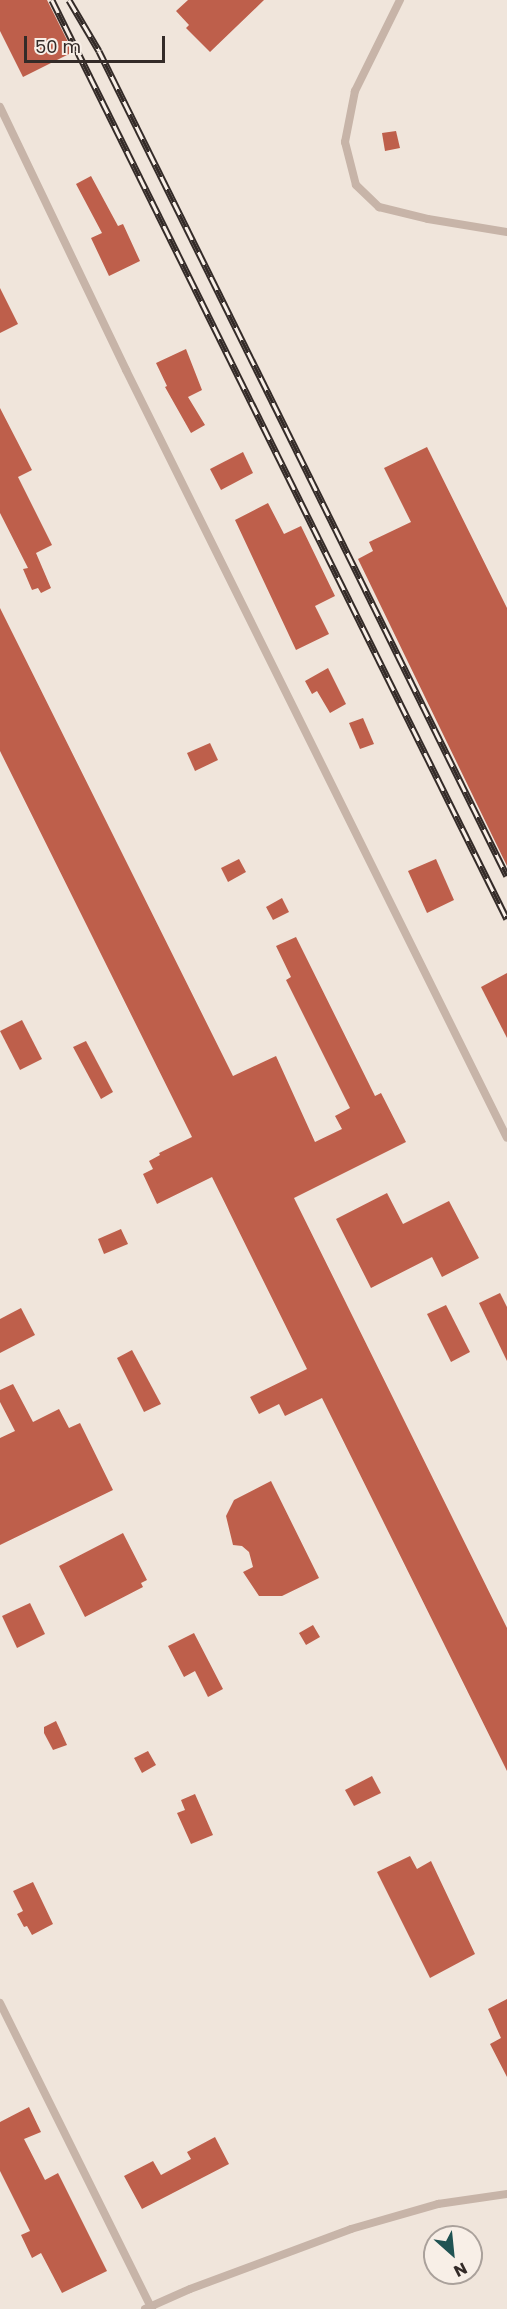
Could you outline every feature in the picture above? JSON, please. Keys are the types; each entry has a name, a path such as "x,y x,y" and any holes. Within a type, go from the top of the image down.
{"lane":[{"path":"400,0 355,90 345,142 356,185 379,207 428,219 507,232"},
{"path":"0,107 126,370 507,1138"},
{"path":"0,2002 149,2308 190,2289 351,2229 438,2204 507,2194"}],"building":[{"path":"0,0 47,0 73,52 23,77 0,31"},
{"path":"188,0 264,0 210,52 186,28 189,25 176,11"},
{"path":"396,131 400,148 385,151 382,133"},
{"path":"91,176 118,226 123,224 140,261 109,276 91,238 102,233 76,184"},
{"path":"0,288 18,324 0,333"},
{"path":"186,349 202,390 188,397 205,425 191,433 165,387 167,386 156,363"},
{"path":"0,408 32,470 18,477 52,545 36,553 51,588 41,593 38,588 32,590 23,569 28,568 0,513"},
{"path":"427,447 507,608 507,866 358,559 373,551 369,542 411,522 384,468"},
{"path":"243,452 253,473 221,490 210,469"},
{"path":"268,503 284,534 301,526 335,596 315,606 329,634 296,650 235,520"},
{"path":"0,608 233,1076 276,1056 315,1142 342,1129 335,1116 350,1108 286,980 291,977 276,946 296,937 375,1096 381,1093 406,1142 294,1198 507,1628 507,1771 322,1398 285,1416 279,1404 259,1414 250,1397 307,1369 212,1177 157,1204 143,1174 153,1169 149,1161 160,1155 159,1153 192,1137 0,751"},
{"path":"328,668 346,704 330,713 317,691 312,694 305,681"},
{"path":"363,718 374,744 360,749 349,723"},
{"path":"210,743 218,760 195,771 187,753"},
{"path":"239,859 246,872 228,882 221,868"},
{"path":"436,859 454,900 427,913 408,871"},
{"path":"282,898 289,912 273,920 266,907"},
{"path":"507,973 507,1038 481,987"},
{"path":"22,1020 42,1059 20,1070 0,1031"},
{"path":"86,1041 113,1092 101,1099 73,1047"},
{"path":"387,1193 403,1224 449,1201 479,1258 442,1277 432,1257 371,1288 336,1219"},
{"path":"121,1229 128,1244 104,1254 98,1239"},
{"path":"500,1293 507,1307 507,1361 479,1303"},
{"path":"446,1305 470,1352 451,1362 427,1314"},
{"path":"21,1308 35,1335 0,1353 0,1319"},
{"path":"132,1350 161,1404 144,1412 117,1358"},
{"path":"13,1384 33,1422 59,1409 69,1428 80,1423 113,1490 0,1545 0,1438 15,1431 0,1402 0,1390"},
{"path":"271,1481 319,1578 282,1596 259,1596 243,1572 253,1567 249,1552 242,1546 233,1545 226,1516 234,1500"},
{"path":"123,1533 147,1580 141,1583 143,1587 85,1617 59,1566"},
{"path":"30,1603 45,1634 17,1648 2,1616"},
{"path":"313,1625 320,1637 306,1645 299,1633"},
{"path":"194,1633 223,1689 208,1697 195,1671 184,1677 168,1646"},
{"path":"56,1721 67,1745 53,1750 44,1733 44,1727"},
{"path":"148,1751 156,1765 142,1773 134,1758"},
{"path":"372,1776 381,1793 354,1806 345,1790"},
{"path":"195,1794 213,1835 191,1844 177,1813 185,1810 181,1800"},
{"path":"410,1856 417,1869 431,1861 475,1954 430,1978 377,1872"},
{"path":"33,1882 53,1924 32,1935 27,1926 24,1927 17,1914 23,1911 13,1891"},
{"path":"507,1999 507,2077 490,2044 501,2038 488,2009"},
{"path":"29,2107 41,2132 24,2139 45,2180 58,2173 107,2271 62,2293 41,2253 32,2258 21,2235 30,2231 0,2171 0,2122"},
{"path":"215,2137 229,2164 142,2209 124,2176 153,2161 161,2175 191,2159 187,2152"}],"railway":[{"path":"52,0 507,919"},
{"path":"69,0 99,51 507,876"}]}
